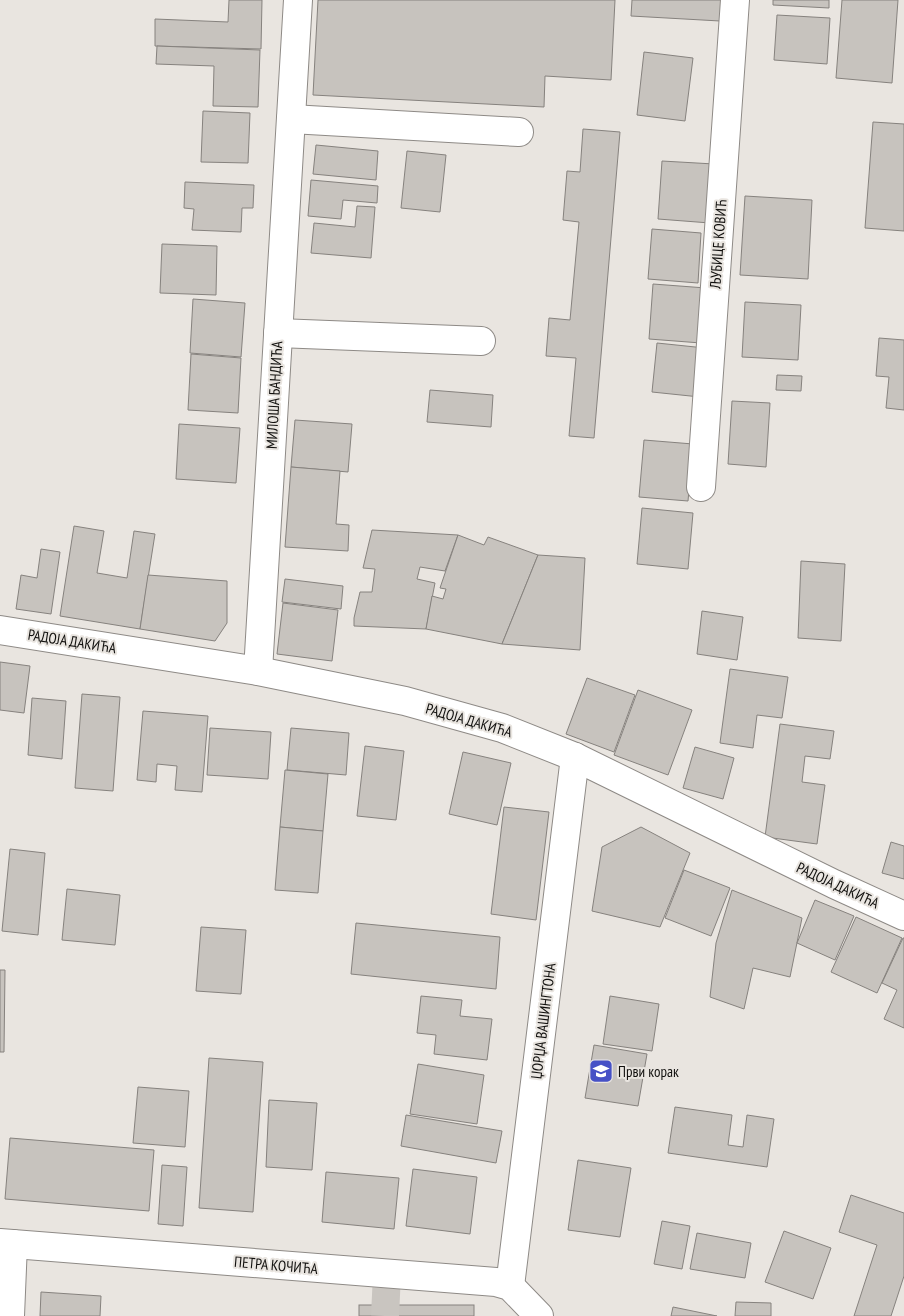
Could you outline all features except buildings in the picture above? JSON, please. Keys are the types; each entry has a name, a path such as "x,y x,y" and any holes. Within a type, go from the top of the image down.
{"street":[{"name":"МИЛОША БАНДИЋА","path":"258,672 298,0"},
{"name":"ЉУБИЦЕ КОВИЋ","path":"700,488 735,0"},
{"path":"291,120 518,132"},
{"path":"278,333 482,340"},
{"name":"РАДОЈА ДАКИЋА","path":"0,630 258,672 405,701 502,728 576,756 834,884 904,916"},
{"name":"ЏОРЏА ВАШИНГТОНА","path":"510,1286 576,756"},
{"path":"7,1243 10,1316"},
{"name":"ПЕТРА КОЧИЋА","path":"7,1243 489,1281 510,1286"},
{"path":"510,1286 539,1316"}],"tunnel":[{"path":"385,1316 387,1274"}],"place":[{"name":"Први корак","path":"601,1071"}]}
